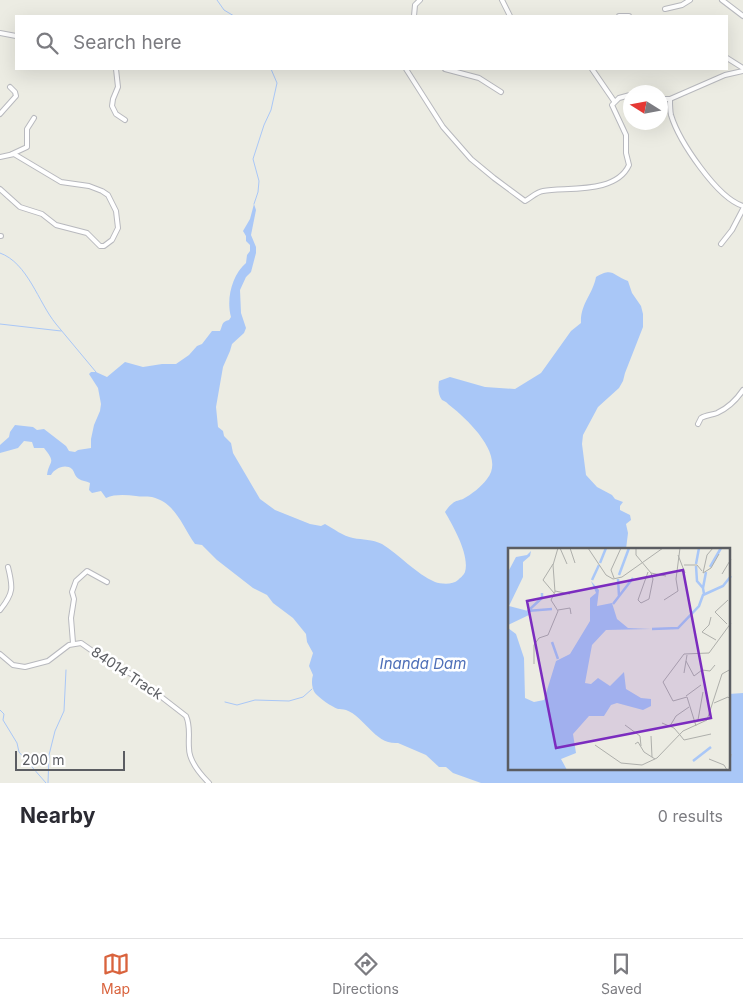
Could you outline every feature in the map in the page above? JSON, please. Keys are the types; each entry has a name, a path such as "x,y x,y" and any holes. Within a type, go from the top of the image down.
{"street":[{"path":"414,15 415,6 420,0"},
{"path":"502,0 510,15"},
{"path":"665,9 682,5 690,0"},
{"path":"722,0 743,16"},
{"path":"0,32 15,36"},
{"path":"728,59 743,69"},
{"path":"721,244 732,230 743,207 724,195 699,167 672,117 670,99 743,69"},
{"path":"116,70 118,86 112,106 116,114 125,120"},
{"path":"407,70 443,127 468,156 522,199 526,200 541,192 571,190 603,184 614,180 627,170 629,165 626,153 627,138 612,106 614,101 623,96"},
{"path":"449,70 479,78 501,92"},
{"path":"593,70 614,101"},
{"path":"0,114 16,96 10,87"},
{"path":"0,158 28,147 27,129 34,118"},
{"path":"0,190 20,207 42,214 56,225 84,232 100,246 104,246 112,240 117,233 119,223 116,211 105,192 90,186 61,182 12,154"},
{"path":"698,424 701,418 718,413 726,408 743,390"},
{"path":"0,610 12,589 8,567"},
{"path":"73,643 71,618 74,599 72,592 76,581 87,571 107,582"},
{"name":"84014 Track","path":"0,654 14,665 25,667 48,661 73,643 81,643 111,664 129,672 186,716 189,724 190,753 202,775 209,783"}],"water":[{"name":"Inanda Dam","path":"254,204 256,210 251,235 256,247 256,253 251,272 246,277 240,290 241,313 246,328 244,333 232,344 223,367 216,407 218,427 231,443 233,453 260,499 275,510 310,524 321,526 325,524 349,537 378,542 428,579 438,583 456,582 464,573 466,565 460,541 445,512 454,502 463,499 479,488 487,479 492,469 492,459 488,448 473,427 442,400 439,391 439,381 450,377 485,387 515,389 541,373 571,331 581,323 582,310 596,277 609,272 628,281 632,293 641,306 643,327 623,381 619,388 598,407 583,435 582,444 586,475 597,487 623,502 620,510 630,515 631,520 626,524 628,533 626,548 508,548 508,770 730,770 730,694 743,693 743,783 481,783 453,773 446,767 439,767 426,755 398,743 383,740 359,718 346,710 335,708 317,695 314,691 313,675 309,666 313,653 307,642 306,634 293,618 273,603 267,595 253,588 217,560 202,545 195,544 178,516 167,504 152,497 121,495 106,498 101,491 92,493 89,490 90,483 77,478 69,467 60,468 51,475 47,475 51,462 50,457 44,448 34,448 32,442 24,441 18,448 0,453 0,445 9,437 15,425 33,427 37,430 44,429 66,446 69,451 75,452 91,448 94,425 101,404 98,388 89,374 91,372 107,377 125,362 143,367 176,364 202,344 212,331 220,331 223,323 231,317 229,303 231,288 237,274 246,263 247,255 250,251 250,245 246,241 243,231 250,219"}],"waterway":[{"path":"217,0 224,10 232,15"},
{"path":"254,204 259,181 253,159 271,110 277,83 271,70"},
{"path":"0,253 18,265 56,324 96,372"},
{"path":"0,324 61,331"},
{"path":"48,783 49,755 55,731 64,711 66,670"},
{"path":"225,702 237,705 255,700 289,701 303,697 312,689"},
{"path":"0,710 4,714 3,720 17,743 19,752 46,783"}]}
